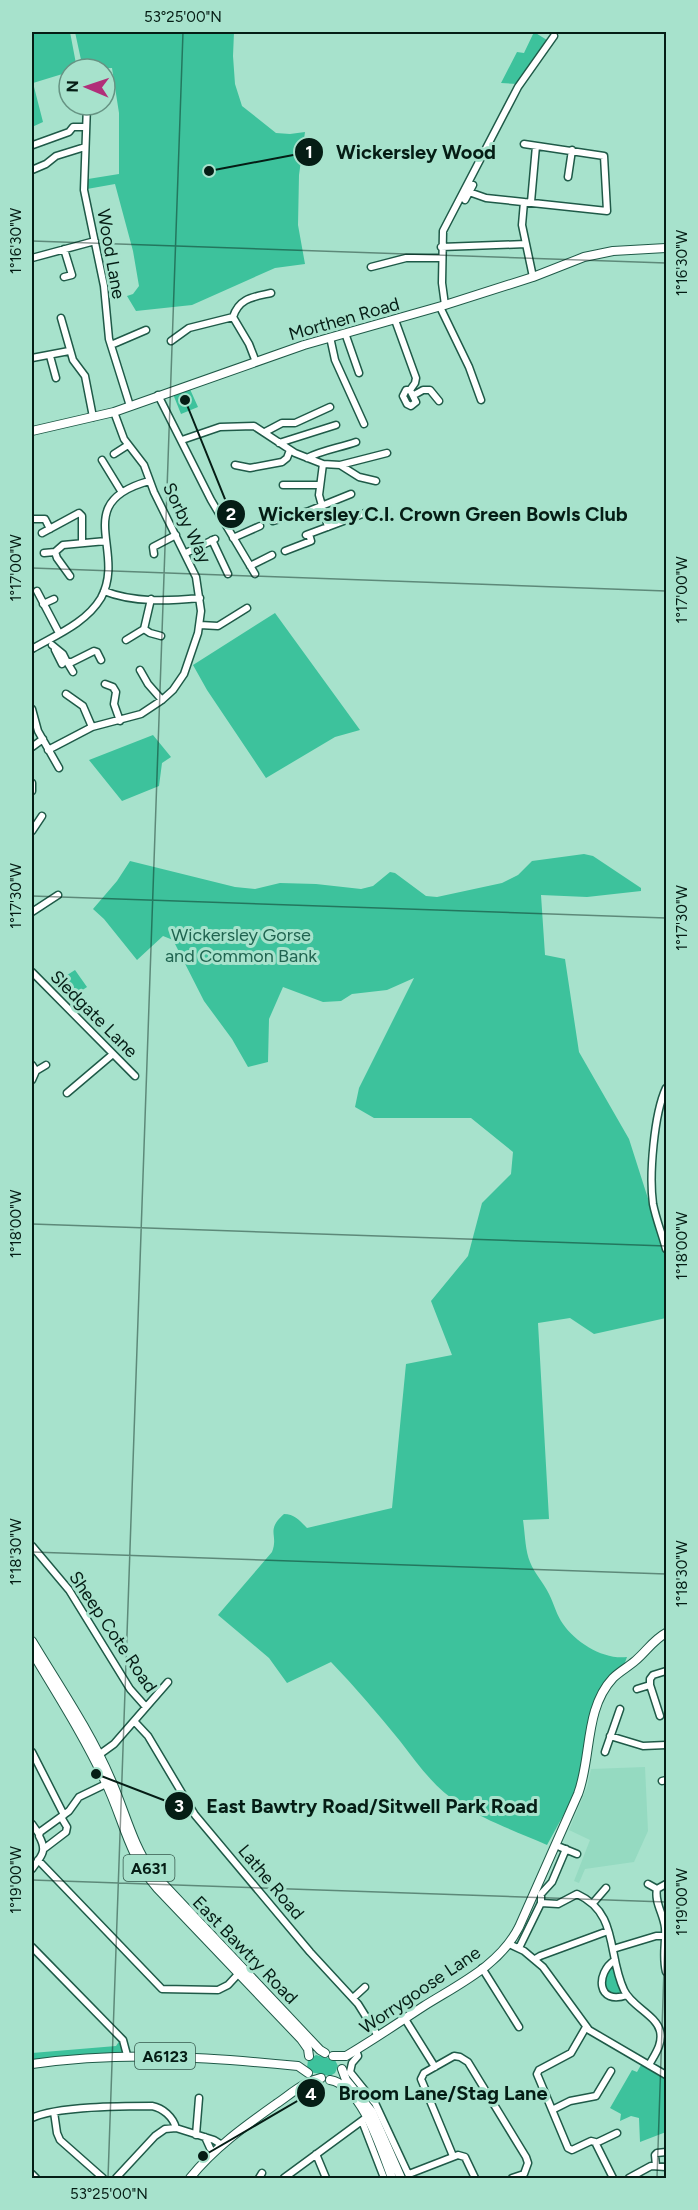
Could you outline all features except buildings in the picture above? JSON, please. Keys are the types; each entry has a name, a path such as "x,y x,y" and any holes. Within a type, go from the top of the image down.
{"main road":[{"name":"Morthen Road","path":"32,431 114,412 330,337 442,306 596,254 618,250 666,248"},
{"name":"Worrygoose Lane","path":"346,2056 483,1968 509,1944 519,1927 578,1794 584,1773 592,1721 605,1690 618,1674 640,1657 657,1638 666,1634"},
{"name":"East Bawtry Road","path":"32,1641 97,1757 145,1863 168,1892 304,2043 308,2057"},
{"name":"East Bawtry Road","path":"32,1652 97,1757"},
{"name":"East Bawtry Road","path":"241,1971 325,2054"},
{"path":"298,2066 313,2053 339,2059 346,2080 372,2112 407,2177"},
{"name":"A6123","path":"32,2064 127,2055 200,2056 298,2066 308,2076"},
{"path":"330,2079 339,2076 346,2056 333,2056"},
{"path":"308,2057 305,2067 308,2076"},
{"path":"190,2178 222,2145 308,2076 330,2079 347,2089 392,2178"}],"street":[{"path":"482,400 470,367 442,306 442,231 526,72 544,52 554,36"},
{"name":"Wood Lane","path":"86,117 84,190 104,286 111,345 130,406"},
{"path":"33,145 69,132 73,127 86,127"},
{"path":"469,192 486,198 607,211 604,156 524,144"},
{"path":"533,277 522,225 536,146"},
{"path":"32,170 46,164 56,156 85,147"},
{"path":"572,150 569,174 579,172"},
{"path":"465,200 473,185"},
{"path":"32,258 95,241"},
{"path":"441,247 526,244"},
{"path":"64,249 72,275 64,277"},
{"path":"371,267 412,258 442,258"},
{"path":"233,317 236,309 247,298 271,293"},
{"path":"174,336 194,326 213,324 233,317"},
{"path":"233,317 249,344 256,362"},
{"path":"61,318 69,351 85,376 93,417"},
{"path":"396,320 416,378 412,393 430,390 439,401"},
{"path":"111,345 146,330"},
{"path":"345,333 359,373"},
{"path":"330,337 335,360 364,424"},
{"path":"32,358 69,351"},
{"path":"50,356 56,378"},
{"path":"158,395 211,500 255,574"},
{"path":"265,432 282,423 295,423 298,419 330,407"},
{"name":"Sorby Way","path":"48,750 92,728 141,714 162,700 184,674 200,625 200,598 196,577 149,481 141,459 128,445 114,412"},
{"path":"279,443 336,425"},
{"path":"182,440 228,426 254,426 290,450 323,464 340,465 387,453"},
{"path":"307,458 325,449 331,450 356,442"},
{"path":"114,454 128,445"},
{"path":"239,468 282,462 287,458 290,450"},
{"path":"102,460 121,491"},
{"path":"323,464 319,485 321,507 328,527"},
{"path":"340,465 359,477 376,481"},
{"path":"32,649 51,642 59,633 88,614 104,591 109,569 106,517 121,491 149,481"},
{"path":"283,486 319,485"},
{"path":"273,521 321,507 353,493"},
{"path":"42,533 80,514 82,516 82,543"},
{"path":"285,551 311,540 307,534 364,516"},
{"path":"32,519 45,519 50,528"},
{"path":"233,538 260,526"},
{"path":"152,548 176,536"},
{"path":"186,554 214,539 228,574"},
{"path":"44,553 56,552 63,545 106,541"},
{"path":"56,552 57,558 70,577"},
{"path":"250,566 272,555"},
{"path":"37,591 59,633"},
{"path":"104,591 124,598 168,601 200,598"},
{"path":"43,604 54,599"},
{"path":"126,640 144,629 151,599"},
{"path":"200,625 219,626 247,608"},
{"path":"144,629 161,636"},
{"path":"51,642 64,663 73,672"},
{"path":"64,663 100,650 101,660"},
{"path":"140,670 148,684 162,700"},
{"path":"108,682 116,692 114,704 120,721"},
{"path":"66,693 85,710 92,728"},
{"path":"76,700 82,693"},
{"path":"32,710 38,731 59,768"},
{"path":"32,747 43,739"},
{"path":"32,783 32,791"},
{"path":"32,831 42,816"},
{"path":"32,912 58,895"},
{"name":"Sledgate Lane","path":"32,972 135,1076"},
{"path":"67,1093 113,1054"},
{"path":"32,1065 36,1071"},
{"path":"32,1080 36,1071 46,1065"},
{"path":"666,1088 657,1121 652,1184 653,1205 666,1249"},
{"name":"Sheep Cote Road","path":"32,1546 69,1590 130,1689 146,1707"},
{"path":"660,1716 650,1685 651,1676 666,1671"},
{"path":"97,1757 114,1744 168,1683"},
{"path":"637,1689 650,1685"},
{"path":"605,1752 620,1709"},
{"name":"Lathe Road","path":"134,1721 148,1736 195,1815 310,1952 352,1998 378,2036"},
{"path":"610,1736 643,1746 666,1745"},
{"path":"32,1752 67,1827 66,1832 45,1848 32,1869"},
{"path":"39,1834 62,1816 79,1797 109,1782"},
{"path":"32,1824 45,1848"},
{"path":"519,1948 541,1903 541,1894 552,1882 563,1848 577,1854"},
{"path":"38,1860 162,1989 218,1990 225,1987 241,1971"},
{"path":"648,1884 657,1889"},
{"path":"657,1889 666,1884"},
{"path":"593,1903 606,1888"},
{"path":"657,1889 656,1894 664,1920 663,1958 666,1972"},
{"path":"541,1903 558,1904 574,1894 593,1903 604,1917 627,1995 634,2004 656,2022 663,2039 650,2066"},
{"path":"535,1959 609,1931"},
{"path":"613,1949 656,1936 665,1936"},
{"path":"509,1944 535,1959 556,1982 586,2027 666,2075"},
{"path":"32,1947 123,2040 127,2055"},
{"path":"615,1960 611,1962 601,1980 601,1987 604,1993 610,1996 627,1995"},
{"path":"483,1968 519,2027"},
{"path":"352,1998 365,1987"},
{"path":"405,2019 435,2067"},
{"path":"537,2072 571,2053 586,2027"},
{"path":"356,2050 358,2056 352,2063 350,2072 375,2103 407,2177 458,2155 465,2157 475,2178"},
{"path":"453,2156 422,2083 424,2073 454,2056 468,2062 526,2157 528,2163 524,2174 512,2178"},
{"path":"528,2067 537,2072 570,2149 591,2141 596,2143 619,2133"},
{"path":"552,2110 570,2101 593,2098 598,2094 611,2071"},
{"path":"196,2135 199,2098"},
{"path":"32,2118 54,2112 102,2107 155,2106 172,2120 176,2128"},
{"path":"54,2112 60,2140 103,2178"},
{"path":"284,2178 364,2119 384,2178"},
{"path":"116,2178 158,2133 168,2128 176,2128 205,2137 222,2145"},
{"path":"205,2137 210,2148"},
{"path":"596,2143 613,2178"},
{"path":"656,2166 655,2155 666,2152"},
{"path":"316,2154 326,2178"},
{"path":"629,2178 651,2166 666,2166"},
{"path":"32,2174 36,2178"}],"shaded area":[{"path":"645,1767 648,1831 634,1862 585,1869 579,1883 574,1881 590,1840 569,1830 587,1787 591,1769"}],"green space":[{"path":"32,32 70,32 75,57 57,57 57,76 33,83 43,122 32,127"},
{"path":"75,32 234,32 235,84 242,106 276,133 305,132 299,175 298,225 305,264 275,268 192,305 136,311 127,296 133,294 139,286 133,251 115,184 87,189 88,179 119,174 117,57 80,57"},
{"path":"534,32 547,40 518,84 501,83 517,52 524,53"},
{"path":"189,387 198,407 181,414 173,394"},
{"path":"275,613 360,730 335,737 266,778 207,690 193,665"},
{"path":"153,735 171,757 162,763 159,786 122,801 89,760"},
{"name":"Wickersley Gorse and Common Bank","path":"584,854 593,856 641,888 641,891 587,897 541,895 545,955 565,959 579,1052 629,1139 666,1255 666,1318 594,1334 570,1318 538,1323 549,1519 523,1520 528,1557 561,1621 575,1638 600,1653 627,1657 623,1668 606,1685 575,1794 547,1845 480,1816 442,1791 331,1662 287,1683 269,1658 218,1615 272,1552 275,1525 284,1514 300,1520 307,1528 392,1508 406,1364 452,1355 431,1301 468,1256 482,1203 511,1174 513,1152 471,1118 374,1118 355,1107 359,1088 414,978 387,990 352,994 341,1001 323,1002 283,987 269,1019 268,1062 248,1067 232,1039 204,1001 173,940 163,936 137,960 93,909 117,881 130,861 235,887 255,889 280,883 361,889 373,886 390,872 395,873 426,896 437,897 502,883 518,875 532,861"},
{"path":"75,970 87,987 75,995 64,977"},
{"path":"612,1964 622,1993 620,1995 607,1994 603,1981"},
{"path":"120,2040 124,2051 122,2053 32,2061 32,2053 116,2046"},
{"path":"316,2055 335,2060 338,2066 335,2073 330,2076 310,2072 307,2068 308,2060"},
{"path":"641,2065 666,2080 666,2132 640,2142 639,2118 631,2116 620,2121 621,2114 610,2108 632,2070 637,2072"}],"place":[{"name":"Wickersley Wood","path":"209,171"},
{"name":"Wickersley C.I. Crown Green Bowls Club","path":"185,400"},
{"name":"East Bawtry Road/Sitwell Park Road","path":"96,1774"},
{"name":"Broom Lane/Stag Lane","path":"203,2156"}]}
